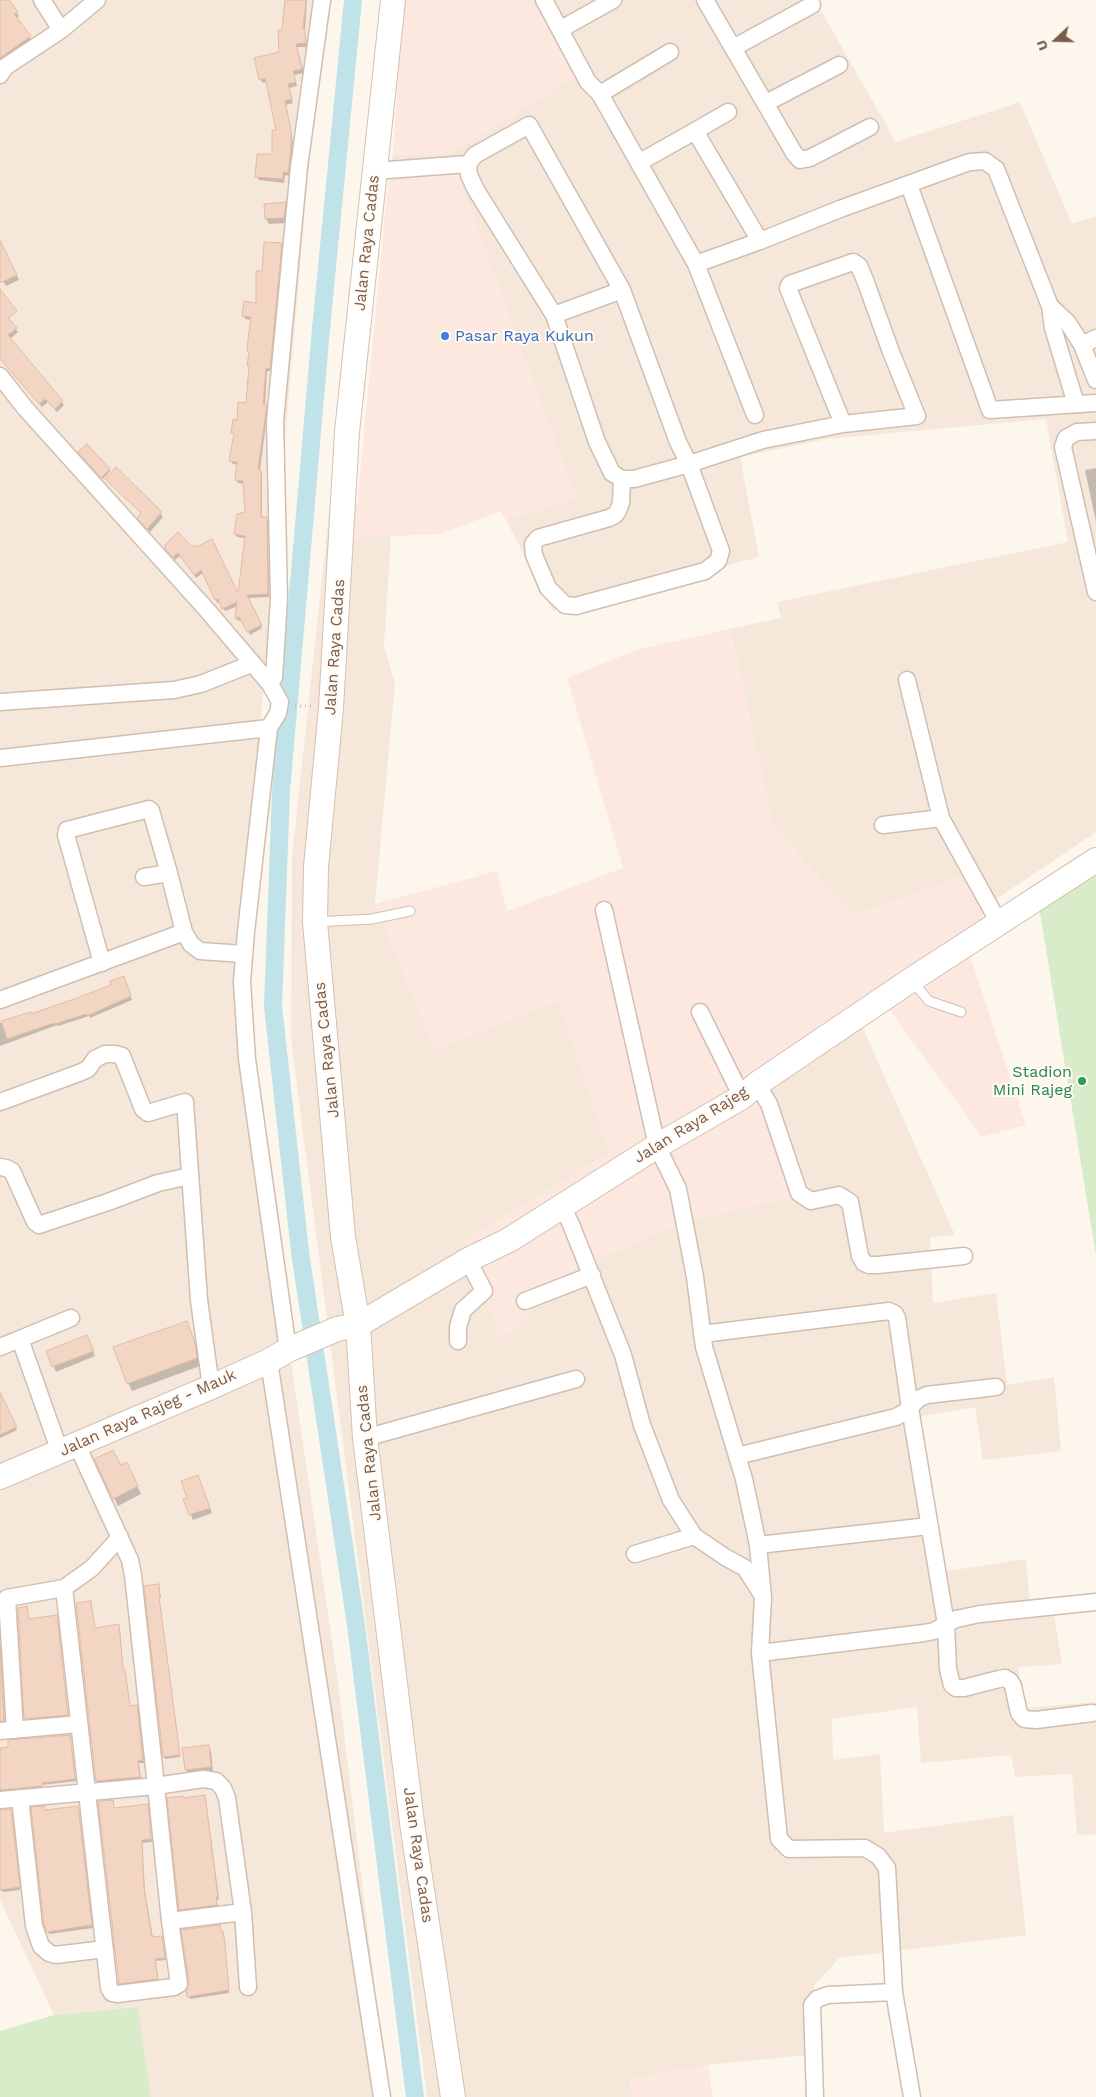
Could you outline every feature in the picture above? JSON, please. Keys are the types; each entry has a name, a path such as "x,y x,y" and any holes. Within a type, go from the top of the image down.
{"street":[{"path":"42,0 61,30"},
{"path":"0,75 5,67 61,30 98,0"},
{"path":"322,0 299,168 274,422 279,598 274,677 281,705 270,728 242,982 247,1059 382,2097"},
{"name":"Jalan Raya Cadas","path":"393,0 347,432 331,708 316,867 315,922 344,1237 348,1327 365,1438 412,1823 453,2097"},
{"path":"544,0 588,82 600,94 696,264 755,415"},
{"path":"561,29 613,0"},
{"path":"705,0 794,153 800,160 810,158 870,127"},
{"path":"733,48 812,5"},
{"path":"600,94 670,52"},
{"path":"766,102 839,65"},
{"path":"640,162 728,112"},
{"path":"622,478 621,503 615,515 538,538 533,544 534,555 548,588 565,605 576,606 705,571 718,561 722,552 689,464 678,442 622,290 529,125 475,155 468,164 469,175 476,190 554,315 597,442 612,473 622,478 634,479 689,464 763,440 843,424 917,416 865,280 859,266 853,262 790,284 788,288 843,424"},
{"path":"695,130 760,241"},
{"path":"696,264 970,162 985,162 996,169 1050,306 1053,328 1076,404"},
{"path":"375,171 468,164"},
{"path":"909,185 990,410 1096,403"},
{"path":"554,315 622,290"},
{"path":"1050,306 1089,342 1096,380"},
{"path":"0,376 25,408 206,610 277,695"},
{"path":"1096,430 1078,432 1066,438 1064,447 1096,592"},
{"path":"0,702 174,690 201,684 251,664"},
{"path":"907,680 941,818 999,923"},
{"path":"0,758 270,728"},
{"path":"102,963 66,835 67,830 149,809 184,932 191,944 200,951 244,954"},
{"path":"883,825 941,818"},
{"name":"Jalan Raya Rajeg","path":"284,1352 348,1327 468,1260 509,1240 749,1090 911,980 1096,860"},
{"path":"144,877 168,873"},
{"path":"604,910 657,1146 678,1189 682,1205 695,1277 702,1334 737,1456 758,1545 763,1597 760,1653 779,1839 789,1849 865,1848 884,1862 887,1868 894,1992 912,2097"},
{"path":"0,1000 184,932"},
{"path":"700,1012 749,1090 769,1104 799,1193 811,1201 839,1195 850,1202 860,1256 864,1263 878,1265 964,1256"},
{"path":"0,1102 88,1069 95,1059 105,1054 122,1056 143,1109 148,1113 185,1102 199,1300 211,1386"},
{"path":"0,1167 12,1172 35,1222 39,1225 158,1183 190,1176"},
{"path":"561,1206 570,1222 623,1355 642,1425 671,1500 694,1536 745,1568 763,1597"},
{"path":"458,1341 458,1327 463,1310 484,1291 468,1260"},
{"path":"525,1301 592,1275"},
{"path":"702,1334 889,1311 897,1318 946,1624 948,1669 951,1682 955,1688 964,1688 1005,1678 1013,1686 1019,1713 1024,1719 1036,1720 1092,1713"},
{"path":"0,1347 71,1318"},
{"path":"20,1339 69,1449 120,1537 130,1560 170,1921 180,1982 177,1986 114,1994 109,1988 64,1588"},
{"name":"Jalan Raya Rajeg - Mauk","path":"0,1477 69,1449 284,1352"},
{"path":"365,1438 576,1379"},
{"path":"737,1456 896,1417 910,1408 918,1399 927,1395 996,1387"},
{"path":"758,1545 929,1526"},
{"path":"634,1554 694,1536"},
{"path":"79,1724 8,1730 7,1598 64,1588 92,1568 120,1537"},
{"path":"760,1653 924,1633 956,1619 980,1614 1096,1602"},
{"path":"0,1800 86,1794 216,1780 223,1788 227,1798 243,1912 248,1986"},
{"path":"20,1798 34,1926 41,1946 55,1955 106,1949"},
{"path":"170,1921 243,1912"},
{"path":"815,2097 812,2005 817,1998 828,1995 894,1992"}],"lane":[{"path":"315,922 372,919 410,910"},
{"path":"911,980 929,1001 961,1012"}],"path":[{"path":"277,695 320,706"}],"shaded area":[{"path":"0,0 323,0 255,788 245,1049 337,1675 388,2097 151,2097 138,2007 54,2015 0,1900"},
{"path":"403,0 531,0 577,76 450,153 393,155"},
{"path":"531,0 815,0 896,142 1020,102 1072,224 1096,216 1096,832 989,904 959,878 853,916 773,825 730,629 781,618 777,602 1068,542 1046,419 827,439 740,457 759,557 553,611 506,520 576,499 389,172 393,155 450,153 576,76"},
{"name":"Pasar Raya Kukun","path":"389,172 457,172 577,499 506,520 501,511 440,534 354,538"},
{"path":"330,503 388,507 391,537 384,646 395,683 375,904 435,1049 558,1000 609,1153 465,1241 501,1339 574,1269 683,1222 761,1096 862,1026 955,1235 930,1237 933,1303 996,1293 1007,1385 1054,1377 1061,1451 983,1460 975,1407 907,1419 934,1573 1026,1559 1030,1607 1052,1604 1062,1664 1018,1667 1024,1708 1096,1702 1096,1834 1077,1835 1072,1774 1015,1777 1011,1755 921,1763 917,1707 832,1719 833,1760 880,1754 884,1833 1013,1815 1026,1935 839,1958 814,1986 817,2054 708,2065 631,2080 632,2097 427,2097 291,1039 292,857"},
{"path":"730,629 773,825 853,915 960,878 989,904 967,947 1026,1125 982,1137 889,1009 761,1096 802,1196 683,1222 574,1269 501,1339 465,1241 609,1153 558,1001 435,1050 375,904 497,871 507,911 623,868 567,678 636,650"},
{"path":"708,2065 713,2097 632,2097 631,2080"}],"green space":[{"name":"Stadion Mini Rajeg","path":"1096,872 1096,1256 1039,906"},
{"path":"138,2007 151,2097 0,2097 0,2031 54,2015"}],"building":[{"path":"0,0 9,0 18,12 14,14 31,36 0,58"},
{"path":"285,0 306,0 303,29 305,29 306,43 296,44 302,69 293,71 296,82 288,84 292,99 285,101 291,130 288,173 283,172 283,179 255,177 257,154 272,154 272,130 276,130 265,78 259,80 254,58 279,52 278,30 282,30"},
{"path":"286,202 284,218 265,219 264,204"},
{"path":"0,240 17,275 0,283"},
{"path":"264,242 282,243 270,369 266,368 263,404 267,404 258,469 261,469 261,517 267,517 268,594 247,595 262,625 247,632 239,617 235,619 237,602 222,609 218,599 215,600 201,570 194,575 178,553 173,557 165,549 165,545 178,532 192,547 212,539 238,593 245,536 234,534 237,514 245,512 243,481 235,480 237,462 229,461 234,433 231,433 233,419 237,420 238,402 246,403 249,366 247,366 249,352 247,351 251,317 242,316 244,301 256,303 256,271 262,271"},
{"path":"0,289 17,311 8,318 17,328 8,335 63,401 55,409 45,399 39,404 0,359"},
{"path":"87,444 110,469 101,478 78,452"},
{"path":"116,467 162,512 147,529 137,518 141,513 105,479"},
{"path":"124,976 131,996 87,1016 86,1014 54,1023 7,1039 1,1021 31,1012 31,1014 77,998 111,985 110,981"},
{"path":"187,1321 195,1343 197,1358 127,1384 113,1347"},
{"path":"87,1335 94,1351 52,1367 46,1351"},
{"path":"0,1392 17,1427 0,1435"},
{"path":"113,1450 121,1465 127,1462 138,1486 113,1499 94,1459"},
{"path":"198,1475 210,1508 189,1515 183,1499 187,1498 181,1481"},
{"path":"159,1584 159,1597 180,1755 163,1757 144,1586"},
{"path":"91,1601 95,1628 119,1624 123,1669 125,1669 130,1706 137,1705 143,1760 138,1761 140,1777 96,1781 76,1603"},
{"path":"27,1606 29,1619 57,1615 68,1715 24,1719 18,1608"},
{"path":"0,1648 4,1721 0,1721"},
{"path":"70,1735 75,1779 42,1783 42,1786 0,1790 0,1748 8,1747 8,1740"},
{"path":"209,1745 211,1767 185,1770 182,1748"},
{"path":"205,1795 218,1897 216,1897 217,1905 179,1910 167,1798"},
{"path":"113,1800 114,1808 148,1804 151,1839 142,1840 144,1888 152,1937 162,1936 165,1958 155,1959 158,1979 119,1984 98,1801"},
{"path":"45,1806 45,1810 78,1806 92,1925 47,1932 44,1924 31,1807"},
{"path":"11,1809 20,1887 0,1890 0,1810"},
{"path":"220,1925 225,1944 229,1990 187,1997 186,1990 189,1983 181,1930"}],"waterway":[{"path":"353,0 321,329 281,791 273,1006 300,1252 356,1625 415,2097"}],"place":[{"name":"Pasar Raya Kukun","path":"445,336"},
{"name":"Stadion Mini Rajeg","path":"1082,1081"}]}
